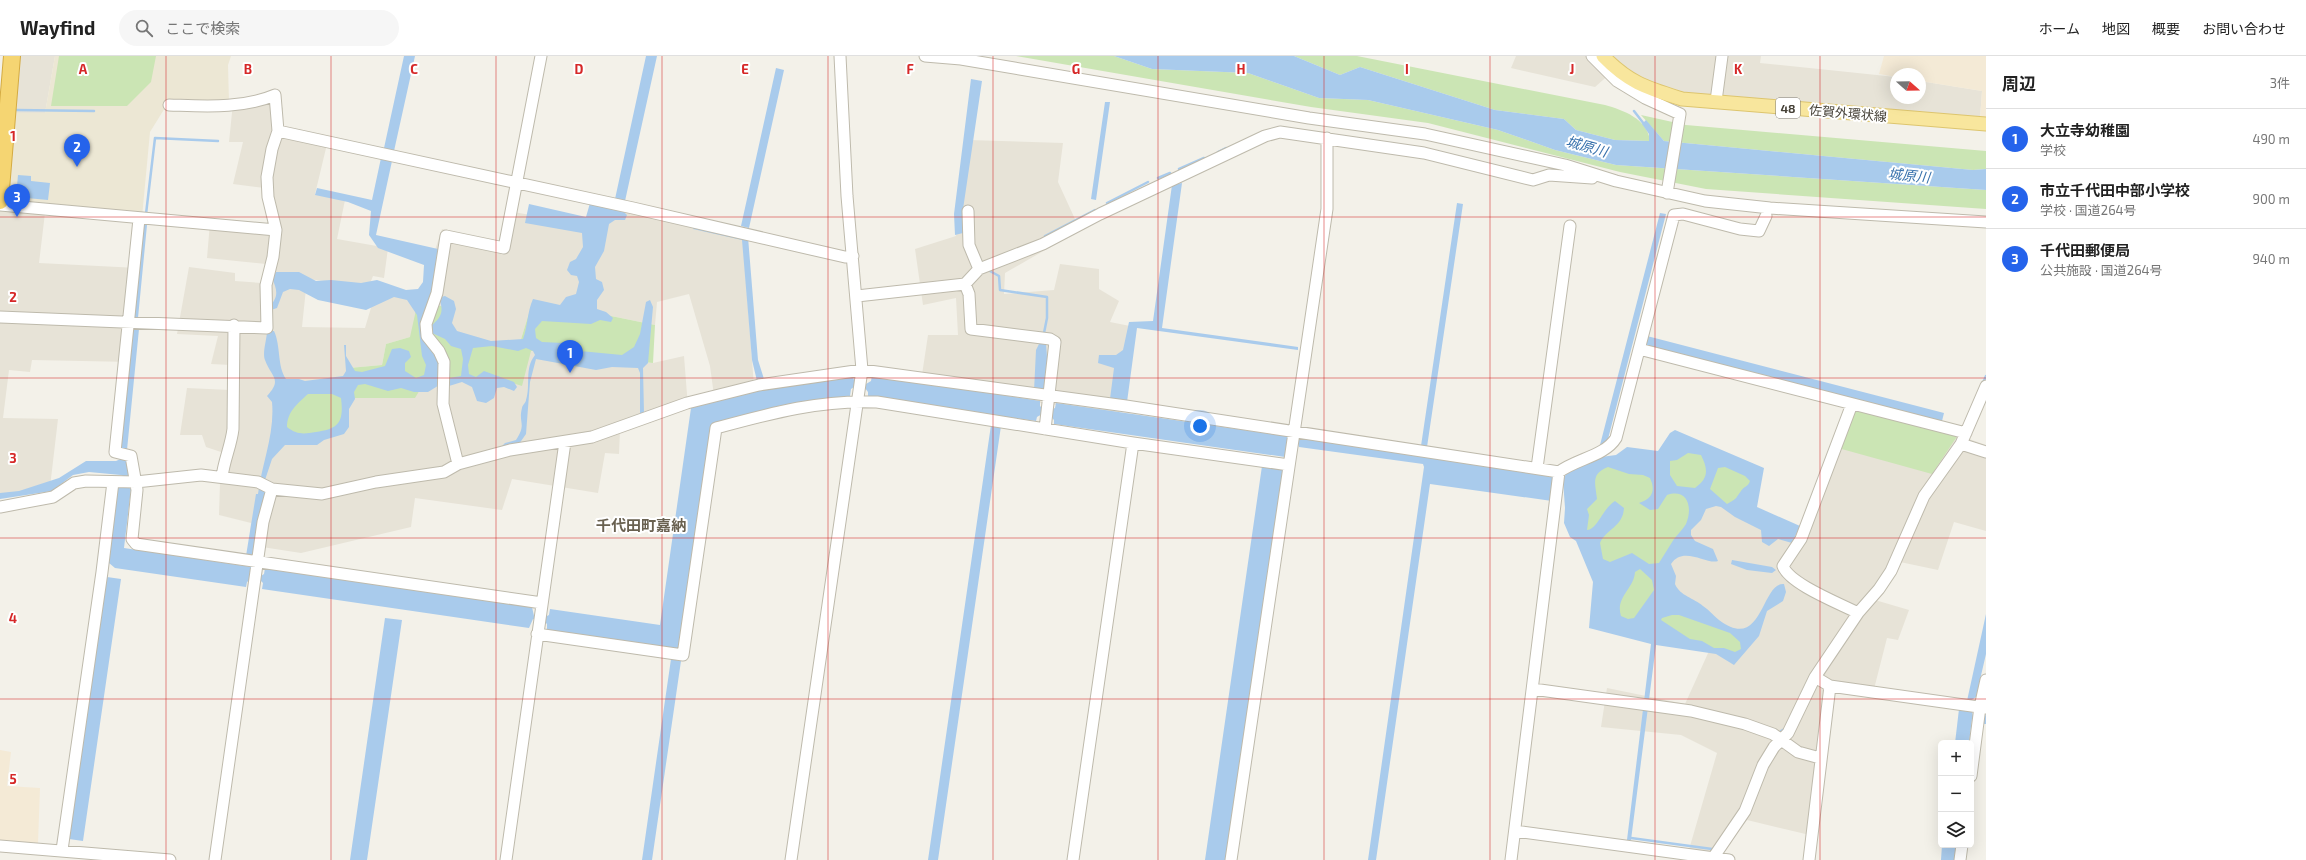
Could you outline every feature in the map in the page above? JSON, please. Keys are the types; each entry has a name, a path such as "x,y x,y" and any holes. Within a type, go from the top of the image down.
{"highway":[{"path":"0,201 12,56"}],"main road":[{"name":"佐賀外環状線","path":"1604,56 1619,72 1643,87 1682,99 1986,124"}],"street":[{"path":"458,464 443,404 444,362 439,351 427,336 426,324 436,297 446,236 504,248 541,56"},
{"path":"791,860 859,401 862,370 847,196 840,56"},
{"path":"925,56 961,60 1302,117 1425,134 1565,165 1616,181 1705,201 1770,208 1986,222"},
{"path":"1592,56 1617,80 1645,98 1680,114 1667,193"},
{"path":"1716,101 1722,56"},
{"path":"0,317 128,324 267,328 266,285 273,257 276,230 268,197 267,177 272,149 278,131 275,95 264,100 222,106 169,105"},
{"path":"278,131 845,257 853,256"},
{"path":"856,296 965,284 979,269 1043,244 1100,214 1266,136 1280,132 1424,153 1533,180 1549,175 1616,181"},
{"path":"1231,860 1327,209 1327,138"},
{"path":"0,205 139,219 276,230"},
{"path":"968,211 969,245 979,269"},
{"path":"1511,860 1559,472 1567,466 1607,449 1613,444 1616,438 1674,216 1683,214 1740,229 1759,231 1766,216"},
{"path":"62,850 102,572 126,482 131,456 115,452 139,219"},
{"path":"1967,221 1986,227"},
{"path":"1537,468 1570,226"},
{"path":"965,284 969,294 971,329 1050,339 1055,342 1045,429"},
{"path":"222,477 224,459 231,446 233,429 234,326"},
{"path":"1639,349 1966,433"},
{"path":"0,507 53,497 74,483 86,481 126,482 184,476 222,477 322,494 376,482 444,472 458,464 510,450 592,437 707,397 732,393 759,385 862,370 1048,407 1126,406 1293,438 1559,472"},
{"path":"1713,858 1745,811 1763,765 1774,747 1788,734 1799,706 1815,677 1858,613 1879,590 1891,571 1909,527 1924,496 1961,444 1986,386"},
{"path":"537,634 683,655 716,428 777,412 859,401 1133,443 1289,465"},
{"path":"1852,404 1801,539 1783,566 1785,572 1811,589 1858,613"},
{"path":"506,860 565,442"},
{"path":"1073,860 1133,443"},
{"path":"1961,444 1986,452"},
{"path":"126,482 132,539 136,544 257,573 542,603"},
{"path":"215,860 264,522 266,485"},
{"path":"1815,677 1830,686 1981,713"},
{"path":"1974,757 1986,680"},
{"path":"1809,860 1820,758 1830,686"},
{"path":"1533,689 1646,703 1691,711 1745,724 1773,734 1798,752 1820,758"},
{"path":"1515,832 1729,860"},
{"path":"0,846 170,860"},
{"path":"1960,860 1962,848"}],"shaded area":[{"path":"18,56 55,56 45,113 13,113"},
{"path":"55,56 231,56 228,65 229,102 168,103 150,132 142,217 4,203 13,113 45,113"},
{"path":"1516,56 1761,56 1760,63 1890,76 1890,104 1926,104 1926,82 1982,91 1980,119 1687,93 1645,80 1620,65 1595,87 1511,68"},
{"path":"1884,56 1986,56 1986,119 1980,119 1982,91 1926,82 1926,68 1890,68 1890,76 1879,74"},
{"path":"264,99 283,108 277,130 328,140 315,194 345,200 337,239 388,248 384,278 373,276 369,286 307,279 302,327 365,328 373,301 394,293 418,301 442,229 499,243 508,211 586,225 617,200 742,230 755,399 715,403 710,366 689,294 657,302 655,325 533,300 518,349 410,337 386,344 382,365 349,368 350,398 530,351 653,363 684,356 688,407 620,430 619,454 605,453 598,493 512,479 502,510 415,498 411,527 301,553 249,545 251,523 219,515 221,452 206,447 202,435 180,435 187,388 230,390 231,365 211,364 218,336 177,334 189,267 235,273 235,281 262,283 266,264 207,258 210,223 271,228 265,188 233,184 243,142 229,142 233,103"},
{"path":"968,140 1063,143 1058,182 1080,230 1005,273 1004,294 1054,290 1060,264 1099,269 1099,289 1119,301 1110,322 1135,327 1119,413 920,388 928,335 958,335 956,298 923,305 915,249 956,236"},
{"path":"0,208 45,213 39,263 138,268 132,362 32,360 30,372 9,370 3,418 58,419 50,487 0,496"},
{"path":"1958,435 1986,445 1986,531 1954,522 1938,570 1900,562 1875,600 1909,610 1898,640 1887,638 1874,689 1836,684 1814,836 1747,820 1717,860 1686,860 1717,753 1681,735 1601,727 1607,688 1685,704 1709,651 1665,599 1662,569 1706,498 1799,536 1833,448"},
{"path":"0,750 11,752 7,786 40,788 38,843 0,840"}],"green space":[{"path":"59,56 156,56 151,82 127,106 51,106"},
{"path":"1016,56 1114,56 1152,69 1248,73 1319,98 1368,100 1498,130 1555,150 1616,165 1986,190 1986,209 1706,189 1620,172 1428,123 1311,107"},
{"path":"1294,56 1357,56 1605,105 1627,113 1640,121 1648,133 1650,141 1615,140 1576,130 1564,119 1495,110 1360,67 1340,75"},
{"path":"1641,115 1686,125 1986,151 1986,169 1973,170 1664,141"},
{"path":"533,300 655,325 653,363 531,351 522,386 485,374 476,383 427,378 415,398 350,398 338,432 273,442 279,384 347,380 349,368 382,365 386,344 410,337 418,301 454,309 446,335 518,349"},
{"path":"1854,409 1958,435 1932,474 1838,448"},
{"path":"1677,436 1755,473 1750,516 1706,498 1662,569 1665,599 1751,637 1736,658 1600,623 1608,584 1574,522 1576,480 1606,461 1661,463"}],"water":[{"path":"404,56 415,56 394,151 384,148"},
{"path":"646,56 657,56 625,201 615,199"},
{"name":"城原川","path":"1114,56 1294,56 1340,75 1360,67 1495,110 1564,119 1576,130 1615,140 1649,141 1649,134 1642,124 1646,120 1664,141 1973,170 1986,169 1986,190 1616,165 1555,150 1498,130 1368,100 1319,98 1248,73 1152,69"},
{"path":"776,68 784,70 749,228 741,226"},
{"path":"971,79 982,81 962,216 963,233 955,235 954,214"},
{"path":"1105,102 1110,102 1096,200 1091,199"},
{"path":"381,158 392,161 376,235 438,249 436,273 438,285 441,297 445,296 454,301 456,309 452,323 457,331 491,341 523,339 533,299 560,305 566,297 576,294 579,282 577,276 571,275 567,270 570,262 576,259 583,247 582,233 525,223 529,204 586,217 590,203 622,210 627,215 625,220 615,220 609,224 604,251 595,267 596,279 602,282 604,290 597,300 597,309 606,312 613,318 611,322 600,320 591,324 542,321 535,329 536,338 542,342 563,343 580,351 622,355 634,347 640,334 646,302 650,300 653,307 648,363 643,368 644,413 640,415 640,373 638,368 612,367 596,370 536,359 530,382 526,434 519,444 500,448 505,443 516,440 521,430 522,407 526,401 529,371 535,355 533,351 526,348 518,351 492,346 473,348 468,365 469,374 476,377 484,371 514,382 517,387 514,391 504,387 497,388 494,398 486,403 477,401 472,387 462,382 449,386 449,378 461,376 463,359 461,349 451,346 445,339 432,333 431,326 439,318 442,309 440,301 433,298 424,317 440,360 441,384 428,392 414,392 401,388 388,391 365,384 358,385 354,392 355,399 349,409 349,427 344,434 324,440 317,445 285,445 272,459 265,480 267,492 254,557 246,556 256,494 258,494 272,425 272,402 267,396 272,390 275,382 264,357 267,331 274,331 278,343 281,368 286,379 299,379 305,381 343,376 346,371 344,345 346,345 346,356 355,371 362,372 385,366 392,349 400,348 409,351 411,357 405,363 405,371 416,378 424,375 426,365 422,356 417,315 407,300 394,297 366,310 318,300 299,290 290,289 283,292 277,308 271,310 270,306 276,296 272,278 276,272 299,272 316,281 331,280 361,283 377,280 406,290 418,289 423,282 424,265 378,248 369,235 371,211 348,202 315,195 317,188 372,200","holes":["308,394 332,394 341,398 342,406 340,419 335,426 324,431 312,433 297,433 287,427 287,422 291,413"]},
{"path":"18,175 31,176 31,181 50,183 48,200 16,197"},
{"path":"1182,183 1162,328 1298,347 1298,350 1137,328 1127,402 1110,399 1114,368 1098,363 1099,355 1116,355 1123,350 1129,322 1153,321 1172,185"},
{"path":"1457,203 1463,204 1427,447 1421,446"},
{"path":"1660,213 1666,214 1607,443 1600,445"},
{"path":"142,225 147,225 138,318 134,318"},
{"path":"694,226 748,237 758,360 764,379 757,381 752,360 742,240 693,229"},
{"path":"132,328 139,329 127,450 120,450"},
{"path":"1647,336 1944,413 1942,421 1644,345"},
{"path":"1040,342 1046,344 1048,370 1045,392 1034,391 1036,350"},
{"path":"852,374 855,383 866,384 871,381 872,375 1040,401 1040,406 1047,410 1055,408 1056,403 1286,436 1289,439 1301,438 1555,476 1552,501 1430,484 1376,860 1368,860 1424,467 1423,464 1299,447 1298,443 1285,457 1054,424 1054,420 1050,416 1046,415 1037,417 1036,421 868,397 868,392 865,388 854,387 851,389 850,396 778,406 711,425 679,649 547,630 547,624 544,621 533,619 529,628 262,589 263,583 261,581 251,579 247,582 246,587 115,568 109,563 118,488 125,487 125,477 121,475 89,472 73,475 52,491 0,499 0,493 19,491 59,478 86,461 116,461 123,458 128,460 130,473 128,487 131,489 124,548 252,567 251,575 261,576 264,574 265,568 532,607 534,616 545,617 549,615 550,609 660,625 691,408 762,389"},
{"path":"991,425 1001,426 938,860 928,860"},
{"path":"1675,430 1764,468 1757,507 1800,526 1792,543 1778,539 1769,546 1762,542 1761,530 1735,517 1721,507 1716,506 1706,509 1701,520 1691,530 1691,535 1695,541 1713,549 1718,561 1682,556 1671,564 1676,576 1675,584 1677,588 1707,609 1719,620 1733,628 1744,628 1753,623 1770,593 1776,586 1784,584 1786,592 1783,601 1767,611 1759,636 1734,665 1716,654 1656,645 1631,840 1627,840 1651,644 1589,628 1593,582 1576,541 1570,537 1564,523 1565,508 1563,480 1566,474 1601,457 1616,455 1627,447 1658,451 1670,433","holes":["1688,453 1701,455 1706,469 1703,481 1695,488 1677,486 1670,475 1670,461 1677,460","1608,467 1629,474 1643,475 1650,478 1653,487 1652,494 1650,497 1639,503 1650,510 1658,509 1667,495 1680,494 1687,501 1689,512 1686,524 1674,539 1659,563 1649,564 1632,553 1610,562 1603,559 1600,543 1606,534 1621,520 1624,508 1615,501 1607,508 1597,523 1591,529 1587,530 1589,515 1587,509 1597,499 1595,479","1725,467 1745,476 1750,481 1736,498 1727,504 1710,489 1718,468","1640,569 1652,580 1654,590 1634,618 1628,619 1621,616 1620,609 1623,598 1634,578 1635,572","1672,615 1679,615 1730,633 1740,642 1741,649 1735,652 1724,648 1714,648 1702,641 1690,639 1661,620 1662,618"]},
{"path":"1262,466 1284,469 1227,860 1205,860"},
{"path":"1732,560 1772,567 1776,570 1772,573 1747,570 1731,564"},
{"path":"107,577 121,579 83,841 69,839"},
{"path":"1986,614 1986,654 1976,697 1970,701 1973,716 1984,718 1986,714 1986,724 1984,724 1984,721 1972,719 1969,740 1955,740 1959,709 1965,710"},
{"path":"385,618 402,620 367,860 350,860"},
{"path":"671,659 681,661 652,860 642,860"},
{"path":"1942,848 1956,848 1954,860 1941,860"}],"waterway":[{"path":"16,110 94,111"},
{"path":"1634,111 1644,124"},
{"path":"146,214 155,138 218,141"},
{"path":"1218,152 1226,148"},
{"path":"1179,169 1204,158"},
{"path":"1158,178 1170,173"},
{"path":"1107,203 1148,182"},
{"path":"1045,236 1095,210"},
{"path":"988,270 999,276 1000,290 1047,297 1047,318 1044,333"},
{"path":"1983,383 1986,376"},
{"path":"1781,731 1786,728"},
{"path":"1631,838 1712,849"}],"place":[{"name":"市立千代田中部小学校","path":"77,167"},
{"name":"千代田郵便局","path":"17,217"},
{"name":"大立寺幼稚園","path":"570,373"}],"district":[{"name":"千代田町嘉納","path":"641,525"}]}
